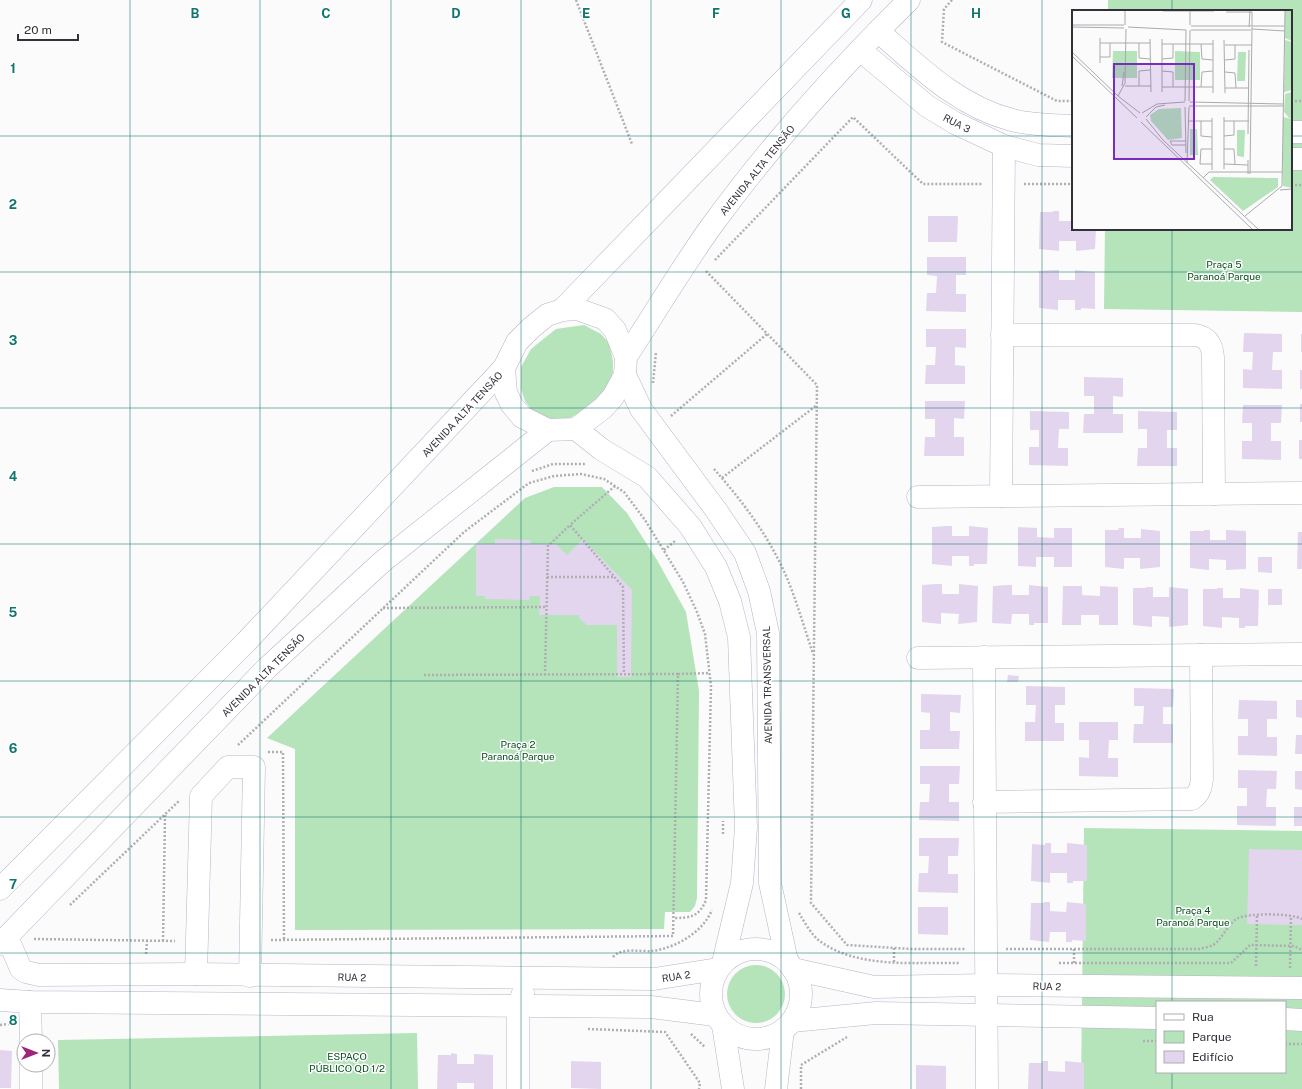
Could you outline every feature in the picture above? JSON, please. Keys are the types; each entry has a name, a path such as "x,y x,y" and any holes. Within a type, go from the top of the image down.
{"street":[{"path":"562,310 861,0"},
{"name":"AVENIDA ALTA TENSĀO","path":"626,366 710,228 779,141 860,50 909,0"},
{"path":"878,31 937,83 978,107 1012,120 1072,126"},
{"name":"RUA 3","path":"860,50 927,106 955,123 1004,146 1038,155 1072,156"},
{"path":"1001,496 1004,146"},
{"path":"578,309 605,319 615,330 626,366 613,397 603,408 576,429 548,430 522,417 512,405 506,393 504,368 517,342 547,315 562,310 578,309"},
{"path":"1002,335 1203,336 1208,340 1212,347 1213,357 1214,494"},
{"name":"AVENIDA TRANSVERSAL","path":"626,366 641,409 716,510 745,553 759,591 768,633 770,883 790,965 799,982 801,996 798,1009 787,1026 776,1089"},
{"name":"AVENIDA ALTA TENSÃO","path":"0,889 246,642 504,368"},
{"path":"576,429 601,449 647,477 690,526 716,567 730,601 739,637 746,827 742,883 721,966"},
{"name":"AVENIDA ALTA TENSÃO","path":"4,941 267,668 382,562 548,430"},
{"path":"918,497 1302,493"},
{"path":"918,658 1302,654"},
{"path":"984,802 1192,799 1197,795 1202,779 1201,655"},
{"path":"984,657 987,1089"},
{"path":"196,974 201,796 228,767 254,767 250,976"},
{"name":"RUA 2","path":"4,941 21,969 32,974 196,974 250,976 654,979 721,966"},
{"path":"733,1089 719,1020 712,1004 710,991 713,979 721,966 734,954 748,950 762,949 775,953 790,965"},
{"name":"RUA 2","path":"790,965 874,987 1294,981"},
{"path":"518,1089 518,1007 528,978"},
{"path":"0,1000 30,1002 651,1007 719,1020 733,1034 758,1040 771,1037 787,1026 876,1013 1156,1018"},
{"path":"30,1002 31,1033"},
{"path":"1286,1019 1302,1020"},
{"path":"31,1073 31,1089"}],"path":[{"path":"576,0 632,144"},
{"path":"952,0 944,9 942,42 1057,101 1072,101"},
{"path":"711,264 853,117 923,184 1072,184"},
{"path":"701,276 706,270 817,385 811,903 848,945 912,949 1201,949 1214,945 1223,932 1238,918 1257,915 1291,916 1302,918"},
{"path":"666,415 669,418 767,334"},
{"path":"654,388 653,375 657,348"},
{"path":"722,478 817,405"},
{"path":"525,474 553,464 578,463 592,465"},
{"path":"712,467 745,505 767,540 790,587 814,658"},
{"path":"232,751 464,532 529,483 554,476 581,474 604,479 624,492 645,520 683,582 697,612 704,634 710,673 706,900 703,908 696,915 690,918 673,918"},
{"path":"545,675 548,546 615,486"},
{"path":"570,525 623,587 624,674"},
{"path":"547,577 614,577"},
{"path":"383,608 547,607"},
{"path":"424,675 710,673"},
{"path":"267,941 673,936 678,674"},
{"path":"261,752 283,752 284,940"},
{"path":"68,907 182,798"},
{"path":"163,941 166,814"},
{"path":"722,835 723,820"},
{"path":"612,959 619,952 666,948 684,940 700,928 710,916 715,904"},
{"path":"1257,915 1256,967 1263,967"},
{"path":"1291,916 1294,981"},
{"path":"39,934 34,939 180,941"},
{"path":"1283,967 1294,981"},
{"path":"1294,981 1296,967"},
{"path":"580,1029 665,1032 700,1084 700,1089"},
{"path":"686,1032 702,1043 706,1048"},
{"path":"1286,1044 1302,1044"}],"green space":[{"name":"Praça 5 Paranoá Parque","path":"1108,0 1302,0 1302,312 1104,309 1105,230 1292,230 1292,10 1108,10"},
{"path":"584,325 601,334 609,343 613,361 613,372 609,387 588,408 568,419 548,419 533,412 525,401 521,389 521,367 531,349 556,329"},
{"name":"Praça 2 Paranoá Parque","path":"554,487 602,487 627,513 657,560 686,612 699,691 697,898 695,906 690,912 665,912 664,929 295,930 295,749 267,738 525,498"},
{"name":"Praça 4 Paranoá Parque","path":"1084,828 1302,831 1302,1089 1081,1089"},
{"path":"756,965 767,967 780,978 783,983 785,994 783,1005 772,1018 767,1021 756,1023 745,1021 732,1010 729,1005 727,994 729,983 740,970 745,967"},
{"name":"ESPAÇO PÚBLICO QD 1/2","path":"417,1033 418,1089 59,1089 58,1040"}],"building":[{"path":"1059,211 1059,221 1072,221 1072,230 1096,230 1095,249 1076,251 1076,241 1059,241 1059,251 1039,249 1040,212"},
{"path":"928,216 958,216 957,242 928,242"},
{"path":"927,257 966,257 966,275 956,275 956,294 966,294 966,312 926,311 927,293 936,293 937,276 927,275"},
{"path":"1059,270 1059,280 1075,280 1075,270 1095,272 1095,309 1081,308 1081,310 1075,310 1075,300 1058,300 1058,310 1039,308 1039,271"},
{"path":"926,329 966,329 966,348 955,347 955,365 965,366 965,384 925,384 926,365 935,365 936,347 926,347"},
{"path":"1244,333 1282,334 1282,352 1273,352 1272,370 1282,370 1282,389 1243,388 1243,369 1252,370 1253,352 1243,352"},
{"path":"1302,334 1302,352 1301,352"},
{"path":"1300,370 1302,370 1302,389 1300,389"},
{"path":"1084,377 1123,378 1123,397 1113,396 1113,414 1123,414 1123,433 1083,433 1084,414 1094,414 1094,396 1084,396"},
{"path":"925,401 965,401 964,419 954,418 954,437 964,437 964,456 924,456 925,437 935,437 935,419 925,419"},
{"path":"1300,404 1302,404 1302,422 1300,422"},
{"path":"1243,405 1282,405 1281,423 1271,423 1271,441 1281,441 1281,460 1242,459 1242,441 1252,441 1252,423 1242,423"},
{"path":"1030,411 1069,412 1069,429 1059,429 1058,448 1068,448 1068,466 1029,465 1029,447 1039,447 1039,430 1030,430"},
{"path":"1138,411 1177,412 1177,430 1167,430 1167,448 1177,448 1177,466 1137,466 1138,448 1147,448 1147,429 1138,429"},
{"path":"1299,440 1302,440 1302,459 1299,459"},
{"path":"952,526 952,536 969,536 969,526 988,528 987,564 974,564 974,566 969,566 969,556 952,556 952,566 932,564 932,527"},
{"path":"1018,527 1037,528 1037,537 1054,538 1054,528 1072,528 1072,567 1054,567 1054,557 1036,557 1036,567 1018,566"},
{"path":"1119,528 1124,528 1124,538 1141,538 1141,529 1160,531 1160,567 1140,569 1140,558 1124,558 1124,569 1105,567 1105,530 1118,530"},
{"path":"1210,530 1210,540 1226,540 1226,530 1246,531 1246,569 1226,570 1226,560 1209,559 1209,570 1190,568 1190,531"},
{"path":"1298,532 1302,532 1302,569 1297,569"},
{"path":"495,539 531,540 530,544 556,544 567,555 583,539 632,590 631,677 617,677 617,625 587,625 579,618 579,615 539,615 540,596 530,596 529,600 485,599 485,596 476,596 476,543 495,544"},
{"path":"1258,557 1272,557 1272,573 1258,572"},
{"path":"942,584 942,594 959,594 959,584 978,586 977,622 958,624 959,614 941,613 941,624 922,622 922,585"},
{"path":"1012,585 1012,595 1029,595 1029,585 1048,587 1048,623 1034,623 1034,625 1029,625 1029,614 1012,614 1011,624 992,623 993,586"},
{"path":"1063,586 1082,586 1082,595 1100,596 1100,586 1118,587 1118,625 1099,625 1099,615 1081,615 1081,625 1062,625"},
{"path":"1153,587 1153,597 1169,597 1169,587 1188,589 1188,625 1169,627 1169,617 1152,616 1152,627 1133,625 1133,588"},
{"path":"1223,588 1223,598 1240,598 1240,588 1259,590 1258,626 1245,626 1245,628 1239,628 1239,618 1222,617 1222,628 1203,626 1203,589"},
{"path":"1268,589 1282,589 1282,605 1268,605"},
{"path":"1008,675 1019,676 1018,682 1007,682"},
{"path":"1026,686 1065,687 1065,705 1055,705 1055,723 1064,723 1064,741 1025,741 1025,722 1035,722 1036,705 1026,705"},
{"path":"1134,688 1174,689 1173,707 1163,707 1163,724 1173,724 1173,743 1133,743 1134,724 1143,724 1144,706 1134,706"},
{"path":"921,694 961,695 960,713 950,712 950,731 960,731 959,749 920,749 920,730 930,730 930,713 921,712"},
{"path":"1239,700 1277,701 1277,719 1267,719 1267,737 1277,737 1277,756 1238,755 1238,736 1248,736 1248,719 1238,719"},
{"path":"1296,700 1302,700 1302,718 1296,717"},
{"path":"1079,722 1118,722 1118,740 1109,740 1108,758 1118,758 1118,777 1079,776 1079,757 1089,758 1089,740 1079,740"},
{"path":"1296,735 1302,735 1302,754 1295,754"},
{"path":"920,766 960,766 959,784 949,784 949,802 959,802 959,821 919,820 920,802 929,802 930,784 920,784"},
{"path":"1238,770 1277,771 1276,789 1267,789 1266,807 1276,807 1276,826 1237,825 1237,806 1247,806 1247,788 1238,788"},
{"path":"1295,771 1302,771 1302,790 1295,789"},
{"path":"1294,807 1302,807 1302,826 1294,826"},
{"path":"919,838 959,838 958,856 948,856 948,874 958,874 958,893 918,892 919,873 928,873 929,856 919,856"},
{"path":"1045,843 1051,843 1051,853 1067,853 1067,843 1087,845 1087,881 1073,881 1073,883 1067,883 1067,873 1050,873 1050,883 1031,881 1032,844 1045,845"},
{"path":"1249,849 1302,850 1302,925 1247,924"},
{"path":"1050,902 1050,911 1066,912 1067,902 1086,904 1086,941 1072,940 1072,942 1066,942 1066,932 1050,932 1049,942 1030,940 1031,903"},
{"path":"918,907 948,907 948,935 918,934"},
{"path":"0,1050 12,1051 11,1088 0,1088"},
{"path":"451,1053 457,1054 457,1064 474,1064 474,1054 493,1055 493,1089 474,1089 474,1083 457,1083 457,1089 437,1089 438,1055 451,1055"},
{"path":"571,1061 601,1062 601,1089 571,1088"},
{"path":"1042,1061 1048,1061 1048,1071 1065,1072 1065,1061 1084,1063 1084,1089 1028,1089 1029,1063 1042,1063"},
{"path":"916,1065 946,1066 946,1089 916,1089"}]}
